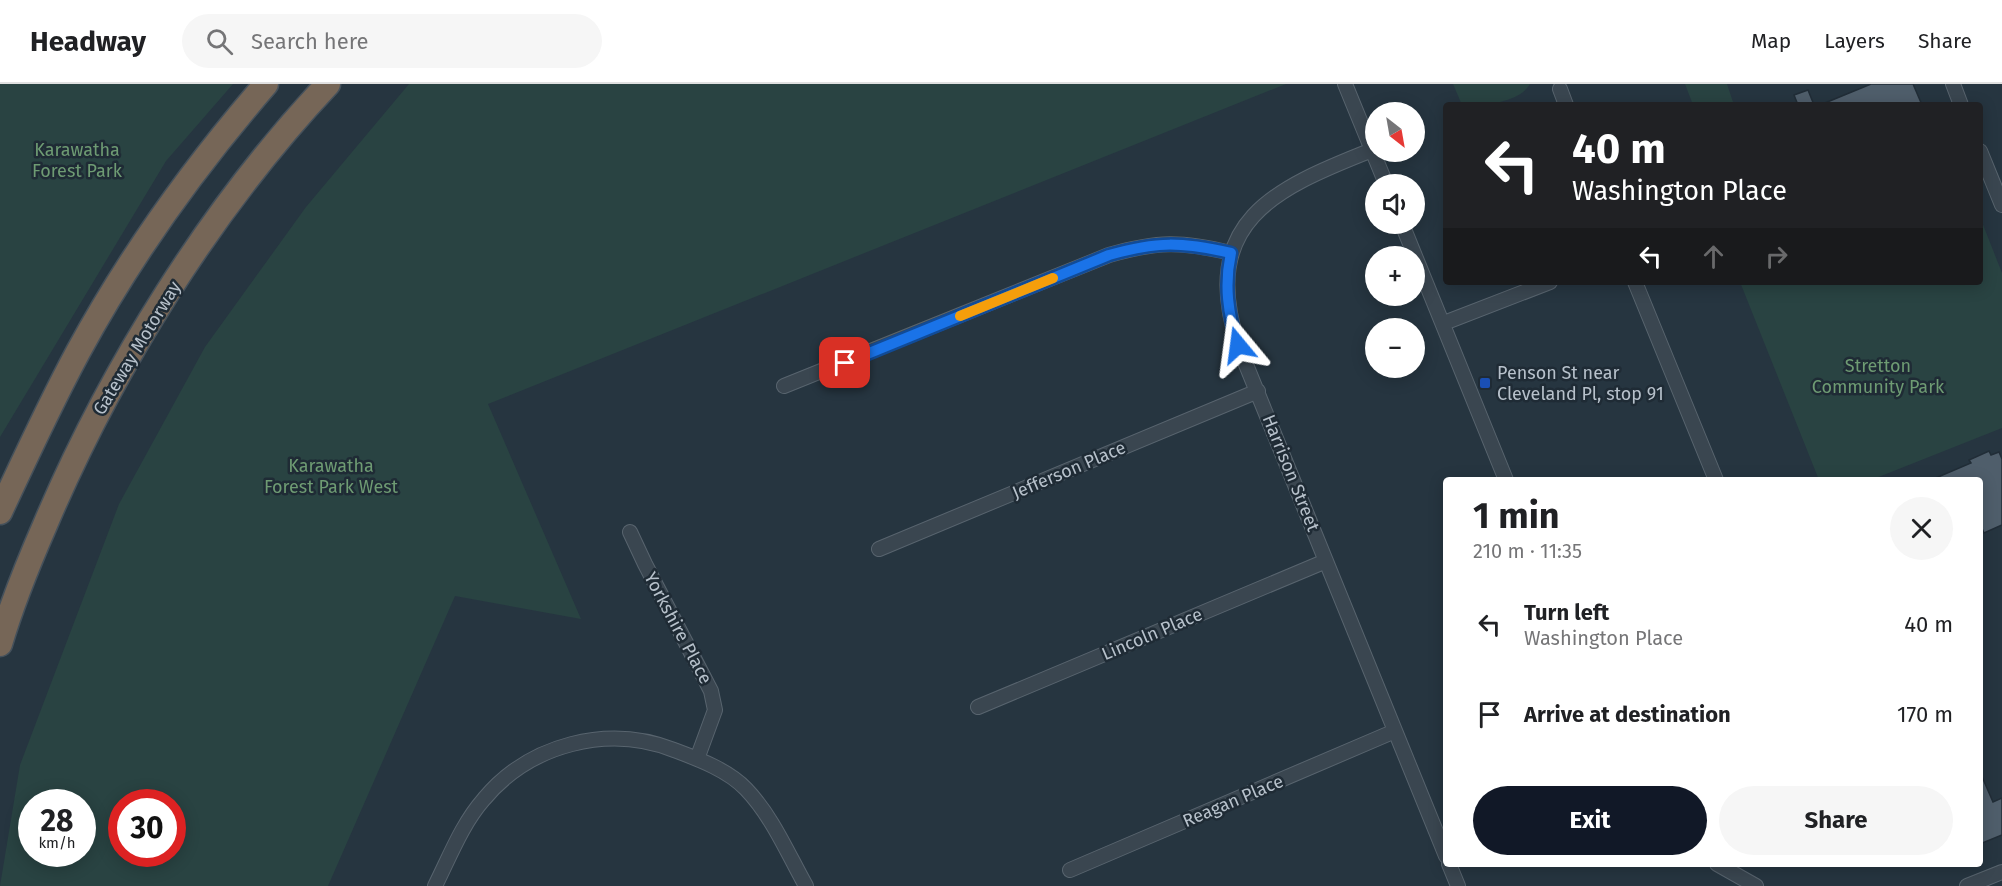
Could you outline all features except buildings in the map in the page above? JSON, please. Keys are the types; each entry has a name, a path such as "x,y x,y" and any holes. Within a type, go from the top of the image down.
{"highway":[{"path":"0,512 63,383 113,294 191,176 266,84"},
{"name":"Gateway Motorway","path":"0,644 28,566 60,490 116,379 154,315 210,230 259,165 328,84"}],"street":[{"path":"1345,84 1365,133"},
{"path":"1953,84 1960,102"},
{"path":"1560,89 1565,102"},
{"name":"Harrison Street","path":"1365,153 1283,190 1261,208 1244,228 1231,253 1227,284 1229,312 1238,345 1443,849"},
{"path":"1983,158 2002,205"},
{"path":"1406,234 1505,477"},
{"path":"784,386 1109,255 1153,244 1179,243 1231,253"},
{"path":"1444,323 1542,285"},
{"path":"1636,285 1715,477"},
{"name":"Jefferson Place","path":"879,549 1258,391"},
{"name":"Yorkshire Place","path":"630,532 711,691 715,710 697,759"},
{"name":"Lincoln Place","path":"978,707 1326,561"},
{"name":"Reagan Place","path":"1070,870 1395,731"},
{"path":"435,886 466,824 484,799 508,775 566,744 599,739 632,738 666,747 697,759 746,789 770,822 806,886"},
{"path":"1450,867 1458,886"},
{"path":"1722,867 1755,886"},
{"path":"1967,886 2002,872"}],"green space":[{"name":"Karawatha Forest Park","path":"0,84 233,84 166,161 0,437"},
{"name":"Karawatha Forest Park West","path":"409,84 1286,84 488,404 581,619 455,596 328,886 0,886 20,765 119,504 205,347 306,207"},
{"path":"1453,84 1530,84 1517,96 1499,102 1461,102"},
{"path":"1685,84 1727,84 1733,102 1692,102"},
{"name":"Stretton Community Park","path":"1983,225 2002,273 2002,428 1879,477 1818,477 1741,285 1983,285"}],"slow traffic":[{"path":"960,316 1053,278"}],"place":[{"name":"Penson St near Cleveland Pl, stop 91","path":"1485,383"}],"route":[{"path":"845,363 1109,255 1153,244 1179,243 1231,253 1227,296 1238,345"}]}
